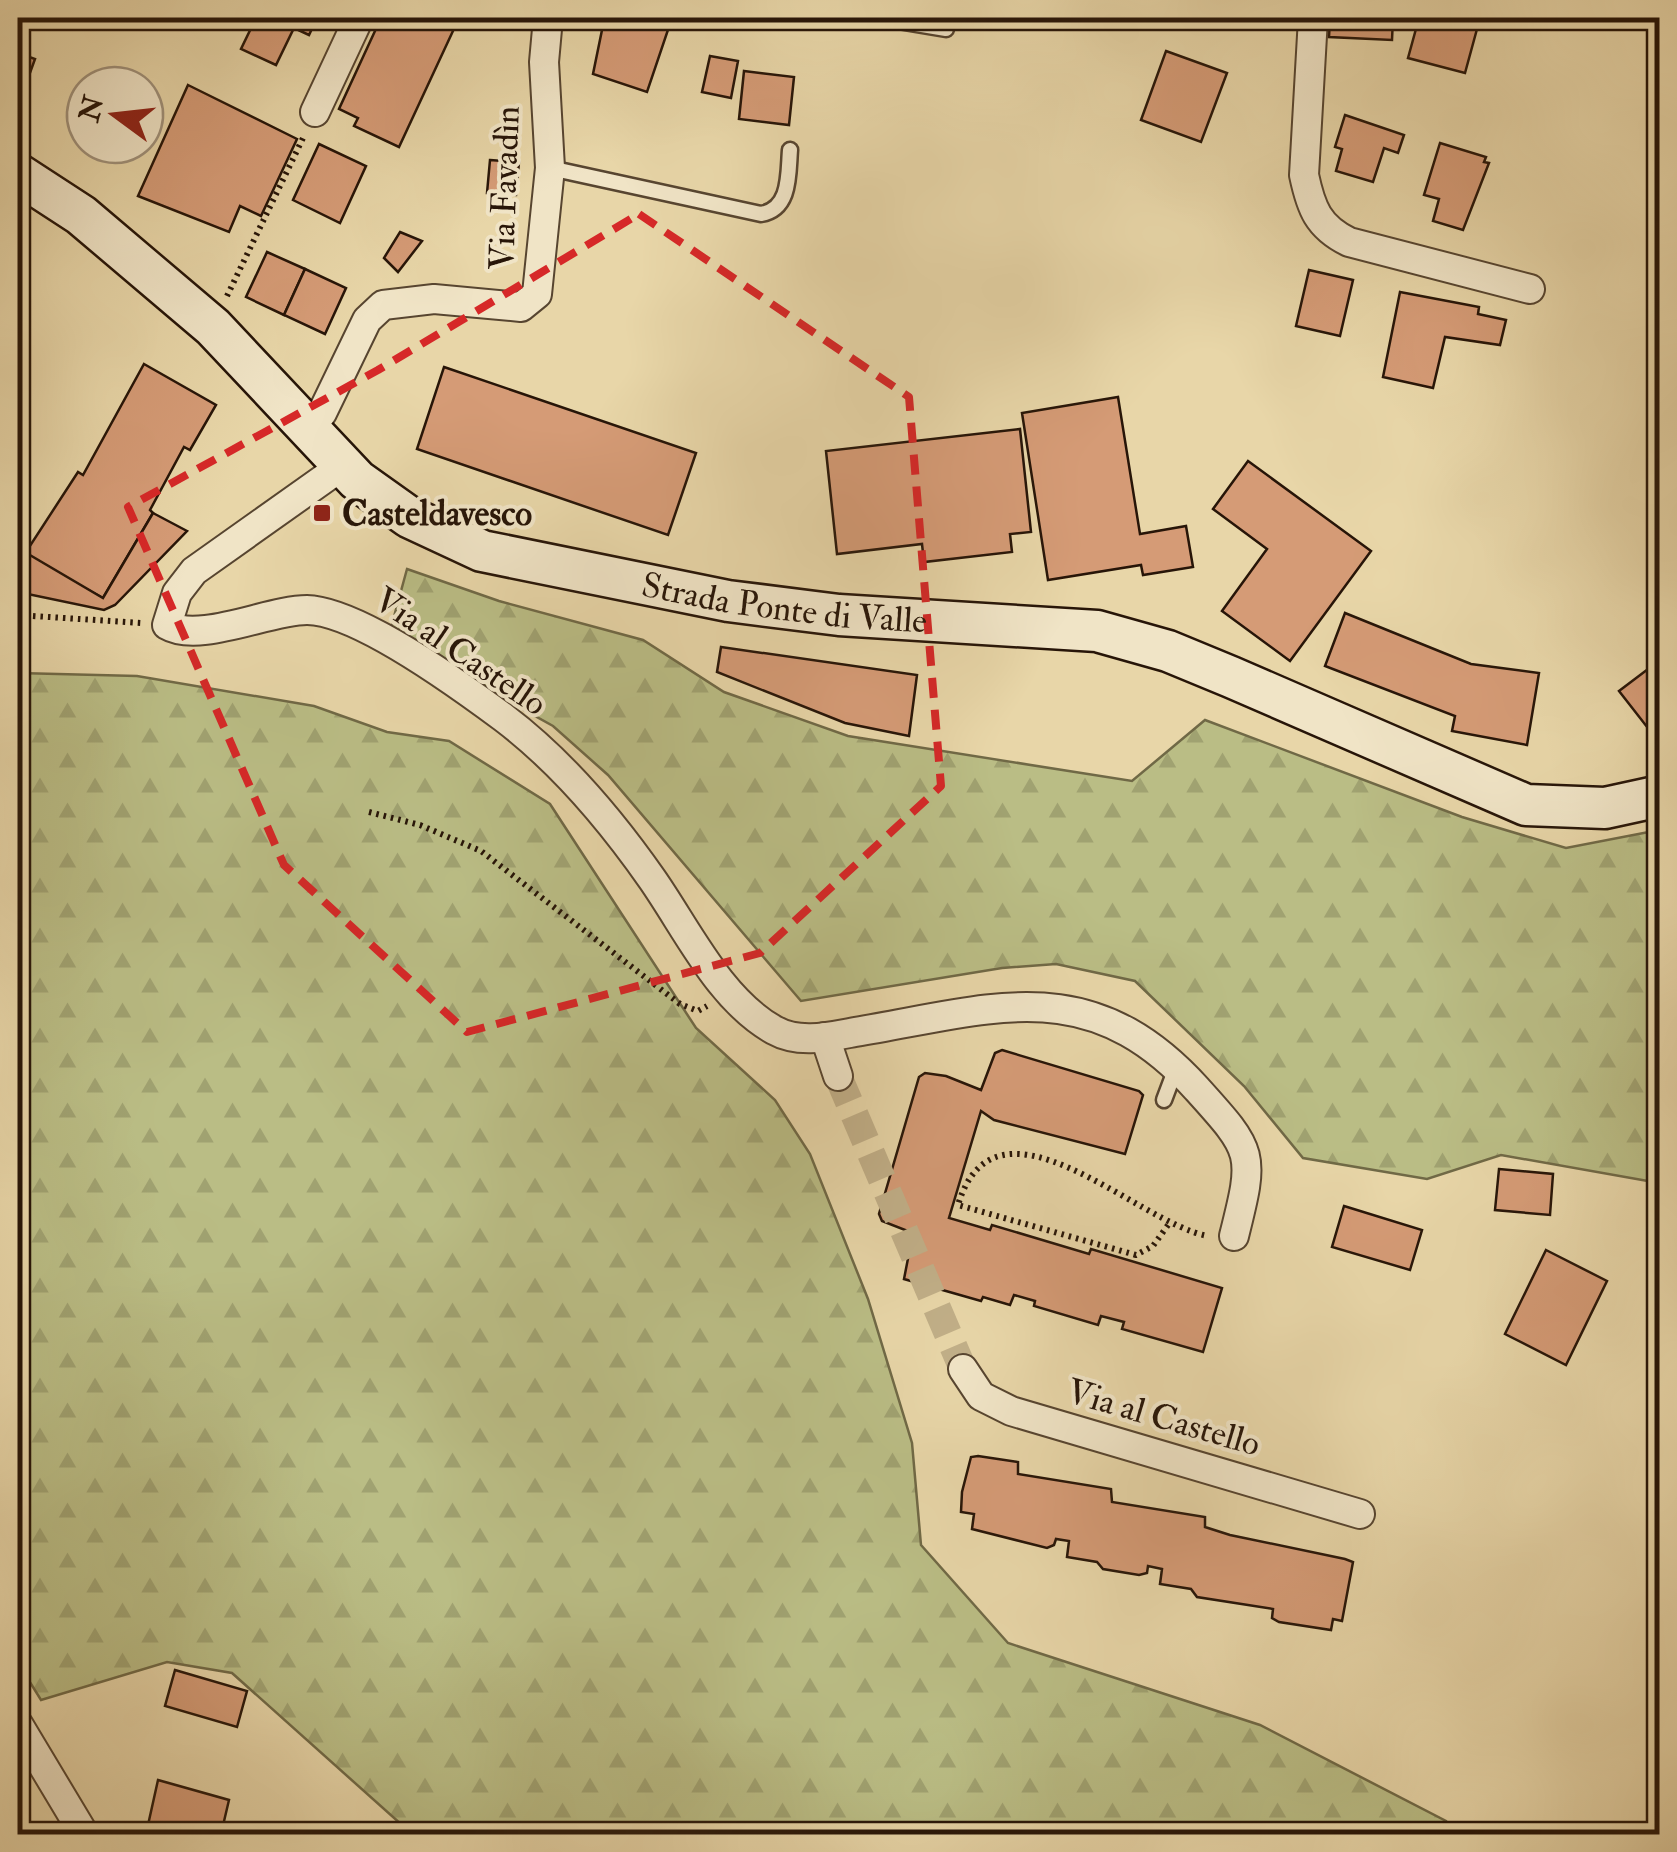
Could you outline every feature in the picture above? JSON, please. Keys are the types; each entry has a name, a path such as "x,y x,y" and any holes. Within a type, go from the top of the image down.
{"street":[{"path":"315,112 359,18"},
{"name":"Via Favadìn","path":"306,429 322,412 367,320 383,305 424,299 522,307 530,304 540,280 550,168 544,62 548,18"},
{"path":"1313,18 1304,175 1309,199 1323,227 1349,242 1530,289"},
{"name":"Strada Ponte di Valle","path":"18,174 81,215 213,326 342,466 410,517 482,552 747,604 839,615 1096,631 1168,651 1231,676 1526,805 1605,808 1660,796"},
{"path":"167,625 176,594 194,571 342,466"},
{"name":"Via al Castello","path":"167,625 193,630 285,612 330,613 353,620 454,684 504,718 581,789 649,874 728,990 761,1021 788,1037 825,1037 1002,1008 1065,1007 1121,1027 1176,1067 1245,1146 1249,1170 1234,1236"},
{"path":"825,1037 838,1076"},
{"name":"Via al Castello","path":"962,1369 981,1396 1011,1411 1360,1514"},
{"path":"18,1724 84,1834"}],"lane":[{"path":"880,18 946,29"},
{"path":"550,168 761,214 781,202 790,150"},
{"path":"1164,1100 1176,1067"}],"path":[{"path":"213,326 315,112"},
{"path":"18,616 167,625"},
{"path":"369,812 420,825 481,851 680,1004 698,1010 728,990"},
{"path":"1168,1225 1153,1246 1136,1255 958,1205 971,1172 998,1156 1026,1153 1055,1160 1168,1225 1205,1236 1234,1236"}],"highlighted area":[{"path":"639,214 909,397 941,786 760,953 467,1032 284,865 128,507 378,370"}],"green space":[{"path":"407,569 499,601 643,640 724,692 848,736 1132,781 1205,720 1462,817 1566,848 1659,830 1659,1183 1501,1155 1427,1179 1303,1158 1244,1086 1135,981 1056,964 1002,968 801,1001 608,775 553,726 389,635"},
{"path":"18,673 137,676 314,706 387,732 449,741 550,804 696,1028 775,1100 810,1154 868,1299 912,1443 921,1545 1008,1643 1260,1725 1446,1821 1446,1834 412,1834 232,1673 167,1662 41,1700 18,1663"}],"building":[{"path":"256,18 317,18 309,35 294,28 276,65 241,49"},
{"path":"381,18 459,18 399,147 354,126 358,118 339,109"},
{"path":"584,18 672,18 647,92 593,74 602,30 582,23"},
{"path":"1330,18 1393,18 1392,40 1329,37"},
{"path":"1419,18 1480,18 1465,73 1408,58"},
{"path":"1166,51 1227,73 1201,142 1141,120"},
{"path":"18,53 35,59 18,106"},
{"path":"710,56 738,61 731,98 702,92"},
{"path":"744,71 794,77 789,125 739,119"},
{"path":"188,85 297,139 261,216 240,206 229,232 138,196 152,165 165,165 165,136"},
{"path":"1345,115 1404,135 1398,153 1384,148 1373,182 1336,171 1342,149 1335,147"},
{"path":"1440,143 1486,157 1484,162 1489,163 1463,230 1433,221 1439,199 1424,195"},
{"path":"319,144 366,166 340,223 293,200"},
{"path":"490,160 519,162 516,195 487,193"},
{"path":"400,232 422,241 398,272 384,258"},
{"path":"267,252 305,269 284,315 246,297"},
{"path":"305,269 346,288 325,334 284,315"},
{"path":"1309,270 1353,280 1340,336 1296,326"},
{"path":"1400,292 1479,307 1478,314 1506,320 1500,345 1445,337 1433,388 1383,377"},
{"path":"144,364 216,405 190,450 184,447 150,510 153,513 103,598 24,555 78,472 83,475"},
{"path":"444,367 696,453 668,535 417,449"},
{"path":"1118,397 1140,534 1186,526 1193,567 1143,575 1141,565 1048,580 1022,413"},
{"path":"1020,429 1031,532 1010,534 1012,552 924,562 922,544 837,554 826,451"},
{"path":"1248,461 1371,551 1290,661 1222,611 1267,549 1213,509"},
{"path":"153,513 187,531 115,605 104,610 18,592 18,562 23,551 103,598"},
{"path":"1345,613 1471,664 1539,673 1527,745 1452,731 1455,716 1325,666"},
{"path":"721,647 917,675 909,736 845,723 717,672"},
{"path":"1660,660 1660,740 1658,741 1619,691"},
{"path":"1002,1050 1139,1091 1143,1095 1125,1154 994,1120 981,1111 949,1218 990,1230 992,1225 1089,1254 1091,1249 1222,1288 1203,1352 1122,1329 1124,1322 1101,1316 1098,1325 1034,1306 1035,1301 1014,1295 1010,1305 983,1297 981,1301 904,1279 913,1233 882,1221 879,1214 919,1077 925,1073 946,1076 981,1090 995,1053"},
{"path":"1499,1169 1553,1174 1550,1215 1495,1210"},
{"path":"1344,1206 1422,1230 1410,1270 1332,1247"},
{"path":"1546,1250 1607,1281 1566,1365 1505,1334"},
{"path":"971,1457 1018,1462 1018,1474 1111,1489 1112,1502 1205,1517 1205,1527 1230,1535 1353,1562 1342,1621 1333,1619 1331,1630 1279,1622 1272,1618 1273,1609 1197,1597 1191,1589 1160,1584 1162,1569 1148,1566 1147,1573 1139,1575 1103,1569 1097,1562 1067,1557 1069,1541 1056,1539 1047,1548 972,1529 974,1514 961,1512 962,1492"},
{"path":"175,1670 247,1691 237,1727 165,1706"},
{"path":"158,1780 229,1800 221,1834 146,1834"}],"tunnel":[{"path":"838,1076 963,1369"}],"place":[{"name":"Casteldavesco","path":"322,513"}]}
